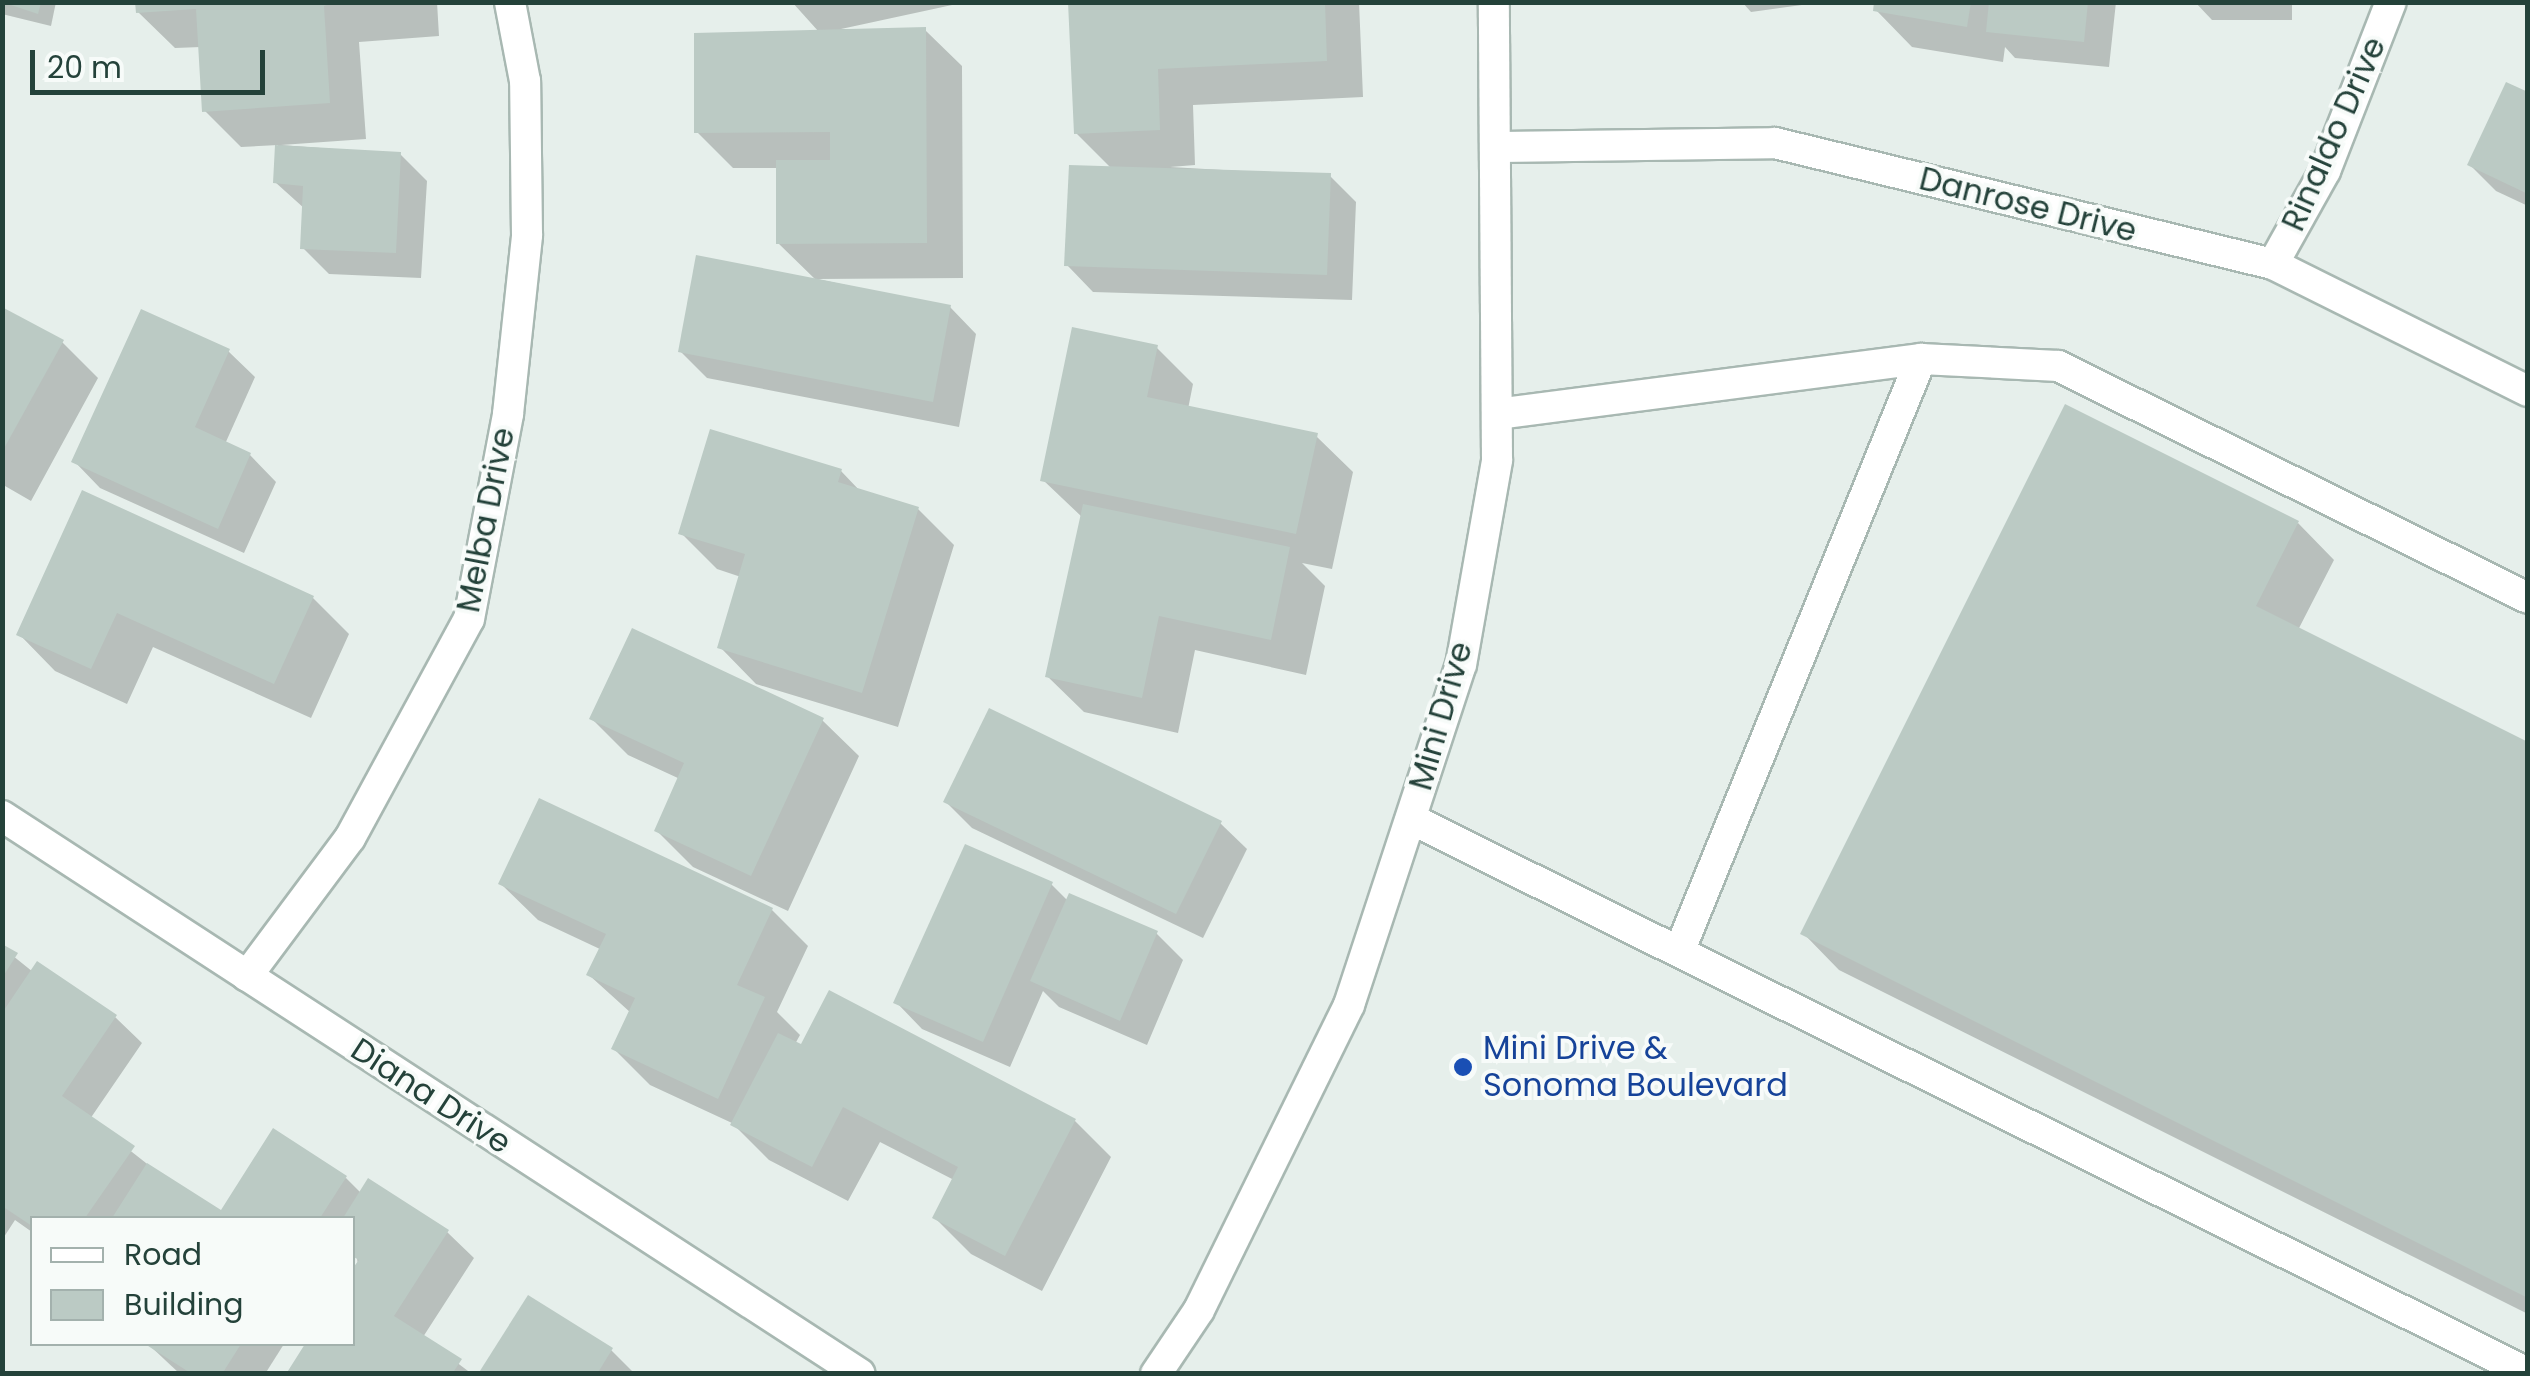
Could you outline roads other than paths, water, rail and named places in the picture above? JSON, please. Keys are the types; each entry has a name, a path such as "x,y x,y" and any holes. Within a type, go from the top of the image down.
{"street":[{"name":"Melba Drive","path":"247,976 350,838 469,619 508,414 527,235 525,81 510,2"},
{"name":"Mini Drive","path":"1156,1374 1199,1310 1349,1005 1461,665 1497,460 1498,147 1494,2"},
{"name":"Rinaldo Drive","path":"2274,264 2325,171 2391,2"},
{"name":"Danrose Drive","path":"1498,147 1775,143 2274,264 2528,391"},
{"path":"1679,952 1922,359"},
{"path":"1497,414 1922,359 2058,366 2528,598"},
{"name":"Diana Drive","path":"2,816 860,1374"},
{"path":"1410,819 2528,1373"}],"place":[{"name":"Mini Drive & Sonoma Boulevard","path":"1463,1067"}]}
